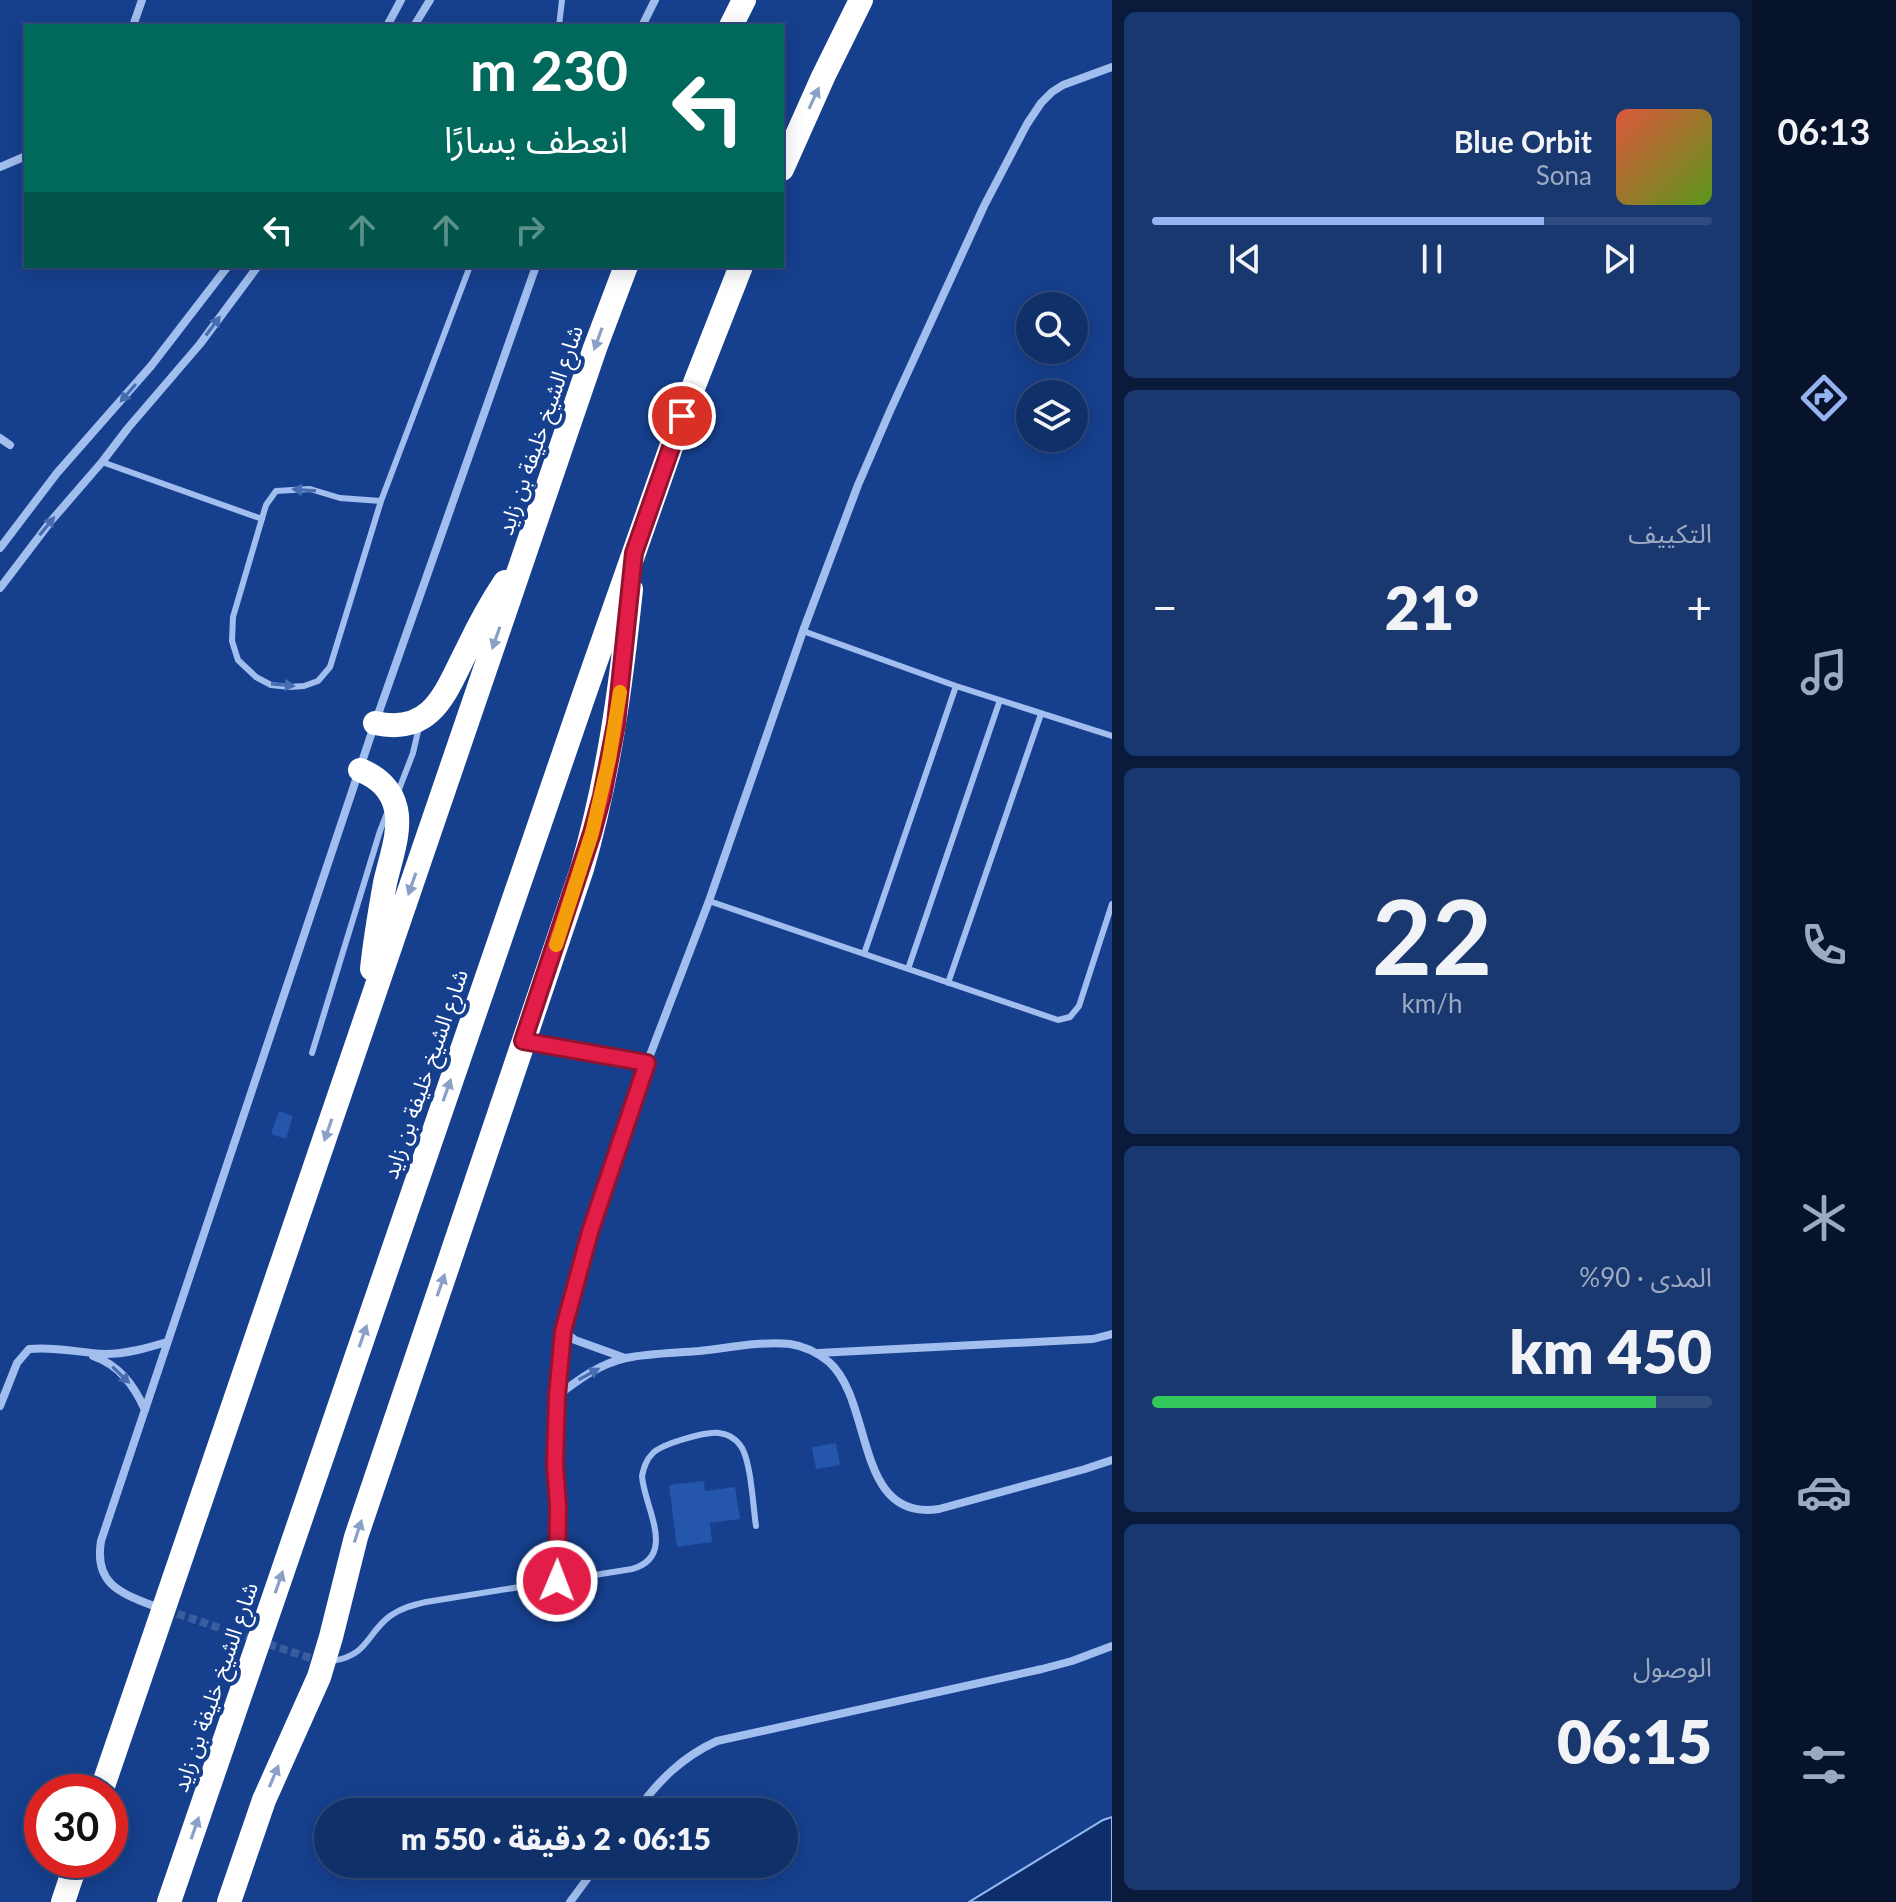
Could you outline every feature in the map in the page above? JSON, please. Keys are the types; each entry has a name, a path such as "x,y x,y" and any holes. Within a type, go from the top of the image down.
{"highway":[{"path":"732,24 744,0"},
{"path":"784,165 861,0"},
{"name":"شارع الشيخ خليفة بن زايد","path":"107,1774 595,348 625,268"},
{"name":"شارع الشيخ خليفة بن زايد","path":"169,1902 479,996 682,416 740,268"},
{"path":"375,723 399,726 430,713 445,695 478,627 526,550"},
{"path":"229,1902 264,1800 311,1696 356,1537 582,869 602,796 621,687 634,553"},
{"path":"360,770 380,782 393,801 397,824 378,924 369,1010"},
{"path":"63,1902 71,1878"}],"street":[{"path":"134,24 142,0"},
{"path":"388,24 401,0"},
{"path":"415,24 430,0"},
{"path":"643,24 655,0"},
{"path":"557,1581 555,1465 563,1331 590,1232 647,1063 709,901 803,631 858,485 901,385 984,206 1027,124 1052,92 1112,67"},
{"path":"0,167 24,157"},
{"path":"0,548 57,473 151,366 226,268"},
{"path":"0,588 51,521 200,344 257,268"},
{"path":"154,1606 117,1590 106,1577 100,1559 101,1541 375,723 535,268"},
{"path":"0,438 10,445"},
{"path":"523,1041 647,1063"},
{"path":"563,1331 575,1340 626,1358"},
{"path":"816,1353 1078,1340 1112,1334"},
{"path":"0,1406 17,1363 29,1349 47,1347 85,1352 127,1352 167,1342"},
{"path":"557,1396 590,1372 626,1358 780,1344 816,1353 827,1360 843,1380 880,1483 893,1498 910,1508 939,1509 1112,1460"},
{"path":"85,1352 122,1374 138,1394 145,1410"},
{"path":"647,1798 678,1764 717,1741 1021,1674 1072,1661 1112,1646"},
{"path":"570,1902 588,1878"}],"lane":[{"path":"559,24 562,0"},
{"path":"381,501 340,498 310,489 276,491 266,505 233,617 232,641 238,660 256,677 271,685 304,686 318,681 330,667 381,501 469,268"},
{"path":"102,462 262,519"},
{"path":"803,631 956,686 1112,736"},
{"path":"864,954 956,686"},
{"path":"908,969 1000,700"},
{"path":"948,983 1041,714"},
{"path":"312,1053 380,831 413,753 420,719"},
{"path":"709,901 1052,1018 1065,1019 1079,1006 1112,904"},
{"path":"320,1661 335,1661 355,1654 390,1616 406,1607 632,1569 649,1560 657,1542 642,1476 647,1461 657,1450 706,1434 727,1435 742,1448 756,1526"}],"water":[{"path":"1112,1817 1112,1902 969,1902 1103,1820"}],"building":[{"path":"279,1111 293,1116 286,1139 271,1134"},
{"path":"836,1443 840,1465 816,1469 812,1447"},
{"path":"704,1481 705,1491 735,1487 740,1519 710,1523 712,1542 677,1547 669,1485"}],"tunnel":[{"path":"166,1610 316,1660"}],"slow traffic":[{"path":"556,945 582,869 602,796 620,692"}],"route":[{"path":"557,1581 555,1465 563,1331 590,1232 647,1063 523,1041 582,869 602,796 616,724 634,553 682,416"}]}
